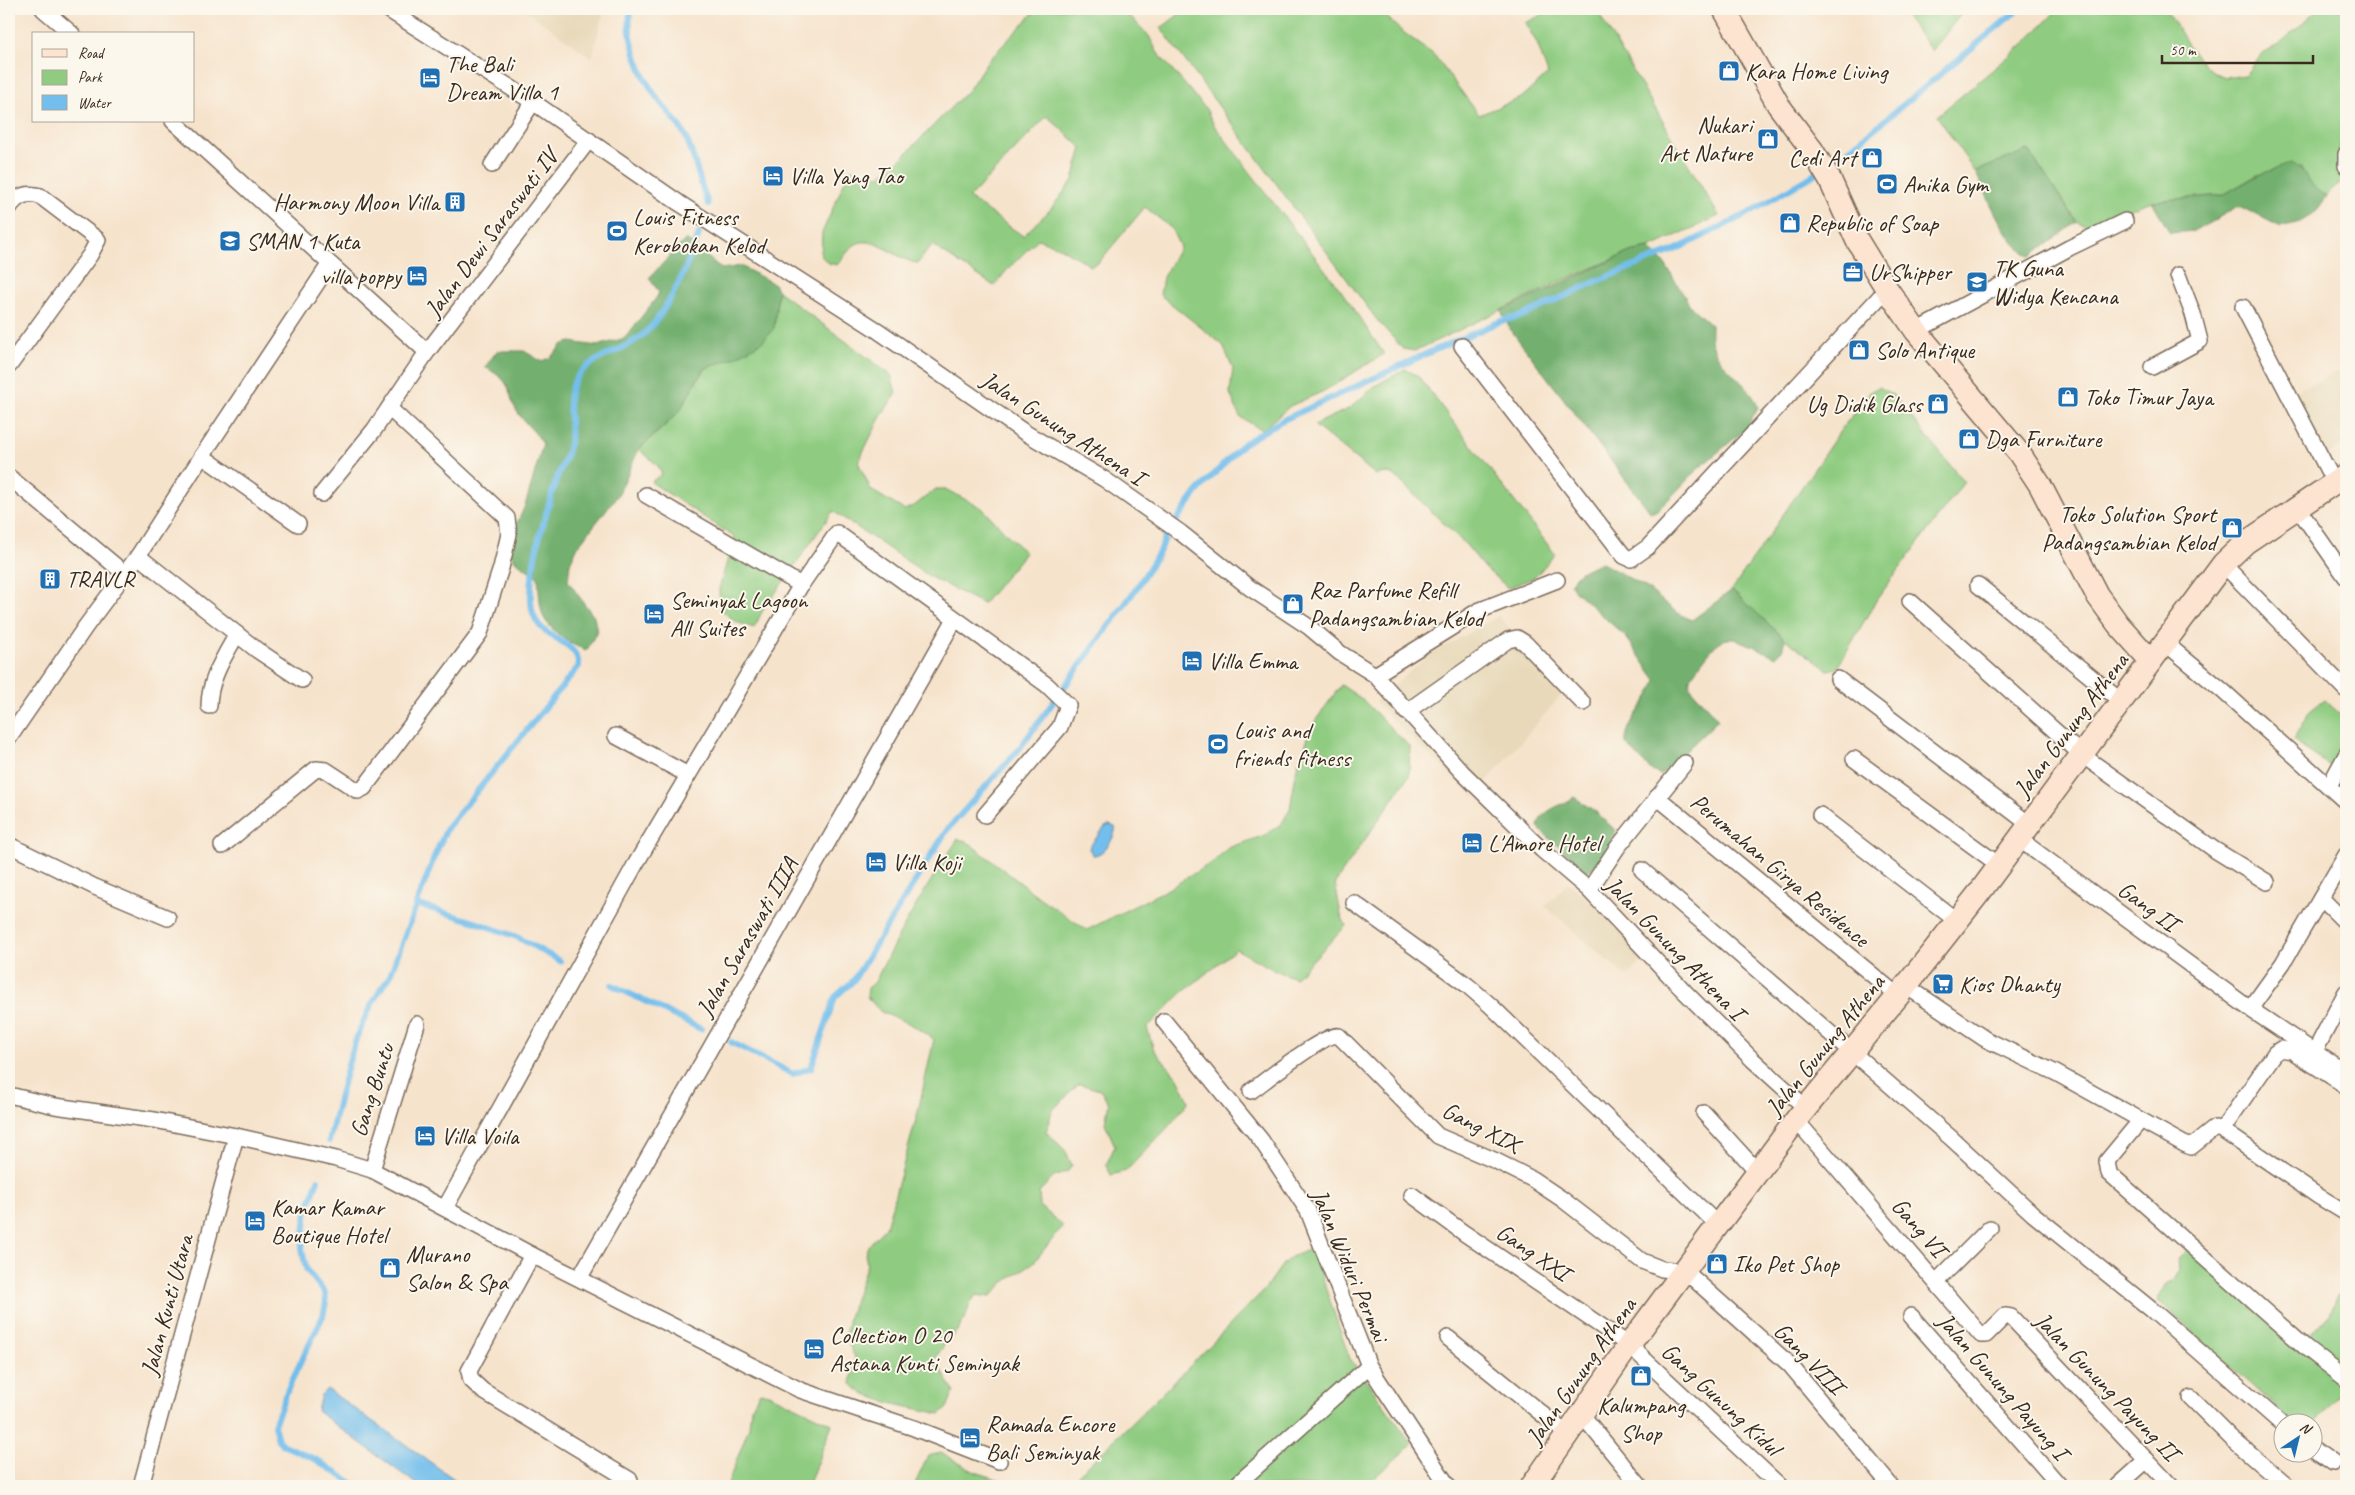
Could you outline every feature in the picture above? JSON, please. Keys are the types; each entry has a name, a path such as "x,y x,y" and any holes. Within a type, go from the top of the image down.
{"street":[{"path":"44,9 70,32"},
{"name":"Jalan Gunung Athena I","path":"387,9 533,102 679,203 877,330 1024,432 1104,479 1178,531 1250,588 1309,626 1340,653 1375,675 1406,712 1474,784 1542,850 1589,890 1685,992 1753,1060 1801,1114"},
{"path":"1724,9 1779,106 1812,150 1858,240 1887,289 1916,332 2019,453 2040,485 2098,595 2118,624 2151,661"},
{"path":"492,165 533,102"},
{"path":"174,122 427,352"},
{"name":"Jalan Dewi Saraswati IV","path":"322,494 374,430 427,352 589,140"},
{"path":"2346,154 2346,166"},
{"path":"9,208 21,196 30,193 40,196 98,240 90,255 9,366"},
{"path":"1916,332 2068,248 2125,221"},
{"path":"9,738 124,573 138,556 329,264"},
{"path":"2152,367 2200,341 2193,314 2178,275"},
{"path":"1462,346 1624,556 1631,559 1648,546 1887,289"},
{"path":"2243,307 2340,478"},
{"path":"222,846 316,769 326,770 358,791 364,788 480,633 501,568 509,534 507,518 389,408"},
{"path":"202,456 298,524"},
{"path":"9,477 124,573"},
{"name":"Jalan Gunung Athena","path":"1532,1486 1629,1345 1801,1114 1957,921 2223,564 2245,543 2340,478"},
{"path":"646,495 800,585"},
{"path":"2298,508 2346,577"},
{"path":"445,1208 635,866 800,585 836,533 1046,685 1068,705 1060,727 985,815"},
{"path":"138,556 237,634 302,680"},
{"path":"2223,564 2346,690"},
{"path":"1375,675 1478,611 1556,580"},
{"path":"1978,585 2122,702"},
{"path":"1910,602 2082,755 2215,850 2267,882"},
{"name":"Jalan Saraswati IIIA","path":"580,1277 955,619"},
{"path":"209,706 209,696 217,671 237,634"},
{"path":"1406,712 1508,640 1517,638 1525,643 1583,703"},
{"path":"2164,642 2223,691 2346,802"},
{"name":"Gang II","path":"1838,679 2024,832 2250,1009 2346,1073"},
{"path":"616,736 688,775"},
{"path":"2329,786 2346,755"},
{"path":"1854,759 1999,866"},
{"path":"1589,890 1617,848 1685,763"},
{"name":"Perumahan Girya Residence","path":"1657,797 1902,991 1985,1039 2056,1073 2140,1121 2191,1147 2215,1128 2222,1130"},
{"path":"1820,815 1957,921"},
{"path":"9,845 95,887 168,918"},
{"path":"2250,1009 2283,962 2346,855"},
{"path":"1642,870 1853,1051 2033,1214 2152,1310 2272,1415"},
{"path":"2321,898 2346,922"},
{"path":"1354,904 1467,986 1490,1005 1718,1225"},
{"path":"2315,1051 2346,992"},
{"name":"Jalan Widuri Permai","path":"1164,1021 1261,1140 1308,1211 1369,1366 1445,1485"},
{"name":"Gang Buntu","path":"372,1170 417,1024"},
{"name":"Gang XIX","path":"1251,1091 1309,1048 1331,1036 1339,1036 1438,1136 1532,1179 1562,1199 1642,1261 1662,1269 1685,1270"},
{"path":"2346,1086 2292,1051 2281,1049 2275,1054 2222,1130 2346,1213"},
{"path":"9,1095 55,1106 154,1120 236,1136 336,1159 372,1170 532,1255 580,1277 800,1390 914,1428 998,1461"},
{"path":"1704,1114 1758,1172"},
{"name":"Gang VI","path":"1801,1114 1936,1282 1983,1336 2005,1316 2011,1317"},
{"path":"2140,1121 2107,1161 2109,1173 2315,1356 2346,1379"},
{"name":"Jalan Kunti Utara","path":"141,1486 236,1136"},
{"name":"Gang XXI","path":"1412,1195 1464,1233 1629,1345"},
{"path":"1936,1282 1990,1228"},
{"path":"532,1255 469,1371 471,1380 483,1391 630,1480"},
{"name":"Gang VIII","path":"1685,1270 1790,1365 1891,1486"},
{"name":"Jalan Gunung Payung I","path":"1911,1316 2060,1486"},
{"name":"Jalan Gunung Payung II","path":"2011,1317 2171,1486"},
{"path":"1448,1338 1568,1435"},
{"name":"Gang Gunung Kidul","path":"1629,1345 1780,1486"},
{"path":"1235,1486 1369,1366"},
{"path":"2191,1398 2231,1438 2287,1486"},
{"path":"1582,1415 1640,1486"},
{"path":"2322,1455 2333,1463"},
{"path":"2118,1486 2147,1460"}],"shaded area":[{"path":"524,9 604,9 592,58"},
{"path":"2346,367 2346,443 2325,456 2292,393"},
{"path":"1499,616 1564,692 1474,796 1419,746 1375,702 1428,656"},
{"path":"1569,882 1646,956 1627,977 1545,906"}],"green space":[{"path":"1037,9 1123,9 1149,36 1157,52 1206,109 1214,125 1342,292 1384,354 1324,391 1290,406 1262,430 1240,417 1230,393 1233,369 1223,345 1160,295 1163,277 1180,247 1171,228 1145,207 1099,262 1091,266 1061,248 1038,239 994,286 932,245 918,263 903,258 879,245 863,242 853,246 837,265 828,263 821,256 822,233 850,169 879,176 895,165 969,89 986,63","holes":["1047,116 1082,148 1073,180 1050,210 1023,236 969,198"]},
{"path":"1186,9 1379,9 1399,29 1434,55 1479,115 1521,98 1548,74 1537,43 1525,23 1554,9 1596,9 1719,216 1649,248 1630,252 1562,281 1415,351 1403,349 1377,320 1161,28"},
{"path":"1900,9 1965,9 1932,51"},
{"path":"2058,9 2164,9 2202,63 2225,78 2245,75 2263,53 2279,44 2319,9 2346,9 2346,131 2339,148 2344,179 2327,196 2316,191 2300,167 2257,175 2223,195 2152,201 2086,225 2077,222 2028,150 1975,172 1937,116 2026,42"},
{"path":"2028,150 2077,222 2030,257 2020,250 2005,230 1975,172"},
{"path":"2291,163 2302,170 2315,188 2327,196 2315,213 2300,222 2281,227 2239,206 2195,231 2170,233 2152,201 2223,195 2257,176"},
{"path":"686,239 722,269 741,266 774,284 778,291 774,328 762,342 736,357 706,368 679,412 639,449 618,495 578,546 570,563 568,581 594,617 597,631 587,650 574,645 560,636 544,619 538,577 515,561 511,552 517,523 525,506 543,444 516,410 504,381 485,367 497,351 524,351 541,361 550,358 563,344 571,342 597,346 625,338 659,292 649,278"},
{"path":"1649,248 1665,264 1691,307 1711,325 1711,342 1716,353 1728,369 1749,390 1758,407 1746,429 1699,468 1659,509 1651,513 1510,329 1501,311 1630,252"},
{"path":"778,291 891,375 896,393 879,420 858,462 871,490 904,510 914,506 936,489 945,489 982,508 1025,553 983,604 932,578 833,511 762,612 754,628 736,622 720,609 719,589 734,537 651,482 662,474 658,466 639,449 666,425 706,368 736,357 774,328"},
{"path":"1405,369 1418,376 1555,554 1535,577 1508,588 1486,569 1466,545 1394,475 1385,473 1376,475 1314,425 1350,408 1375,386"},
{"path":"1879,387 1893,395 1964,482 1877,599 1837,668 1828,670 1785,639 1732,590 1840,431 1871,391"},
{"path":"1602,563 1647,588 1677,613 1692,620 1732,590 1785,639 1782,650 1776,657 1734,639 1726,639 1711,650 1690,678 1690,687 1718,720 1661,775 1652,771 1626,744 1629,728 1656,680 1626,637 1575,591 1570,584 1584,570"},
{"path":"1341,685 1362,699 1410,747 1409,776 1335,883 1341,915 1346,926 1295,978 1272,969 1236,949 1182,993 1147,1028 1154,1050 1178,1078 1189,1101 1170,1125 1126,1171 1111,1175 1106,1165 1115,1146 1105,1123 1109,1103 1100,1090 1079,1084 1052,1111 1046,1132 1064,1149 1072,1165 1068,1171 1054,1177 1039,1192 1040,1206 1063,1226 1034,1262 1003,1283 991,1297 976,1295 961,1326 941,1349 935,1360 954,1391 947,1408 940,1414 881,1400 859,1390 851,1384 855,1357 845,1337 849,1317 867,1264 865,1254 868,1246 886,1227 917,1116 934,1039 908,1023 881,1012 867,997 868,988 875,982 914,909 958,839 966,841 1040,898 1087,930 1168,889 1213,862 1228,848 1265,835 1281,825 1290,809 1297,767 1313,724"},
{"path":"2324,700 2346,719 2346,746 2334,764 2330,766 2300,746 2294,739 2310,711"},
{"path":"1574,797 1596,812 1616,831 1601,860 1592,869 1586,871 1538,828 1539,822 1547,812"},
{"path":"2188,1248 2346,1385 2322,1416 2322,1412 2281,1412 2158,1301 2166,1284 2174,1280 2179,1272 2178,1260"},
{"path":"1308,1250 1314,1253 1349,1357 1412,1444 1365,1486 1072,1486 1077,1476 1191,1365 1265,1289 1283,1264 1291,1257"},
{"path":"2346,1287 2346,1343 2336,1358 2310,1335 2328,1315 2336,1297"},
{"path":"760,1392 769,1394 832,1424 808,1486 727,1486 749,1427 751,1408"},
{"path":"941,1453 975,1472 1020,1486 914,1486 928,1456"}],"water":[{"path":"1109,825 1115,827 1112,840 1105,849 1093,855 1089,849 1090,846 1105,827"},
{"path":"327,1389 464,1486 419,1486 317,1411 321,1395"}],"waterway":[{"path":"631,9 629,19 630,31 640,67 651,89 685,135 708,204"},
{"path":"731,1042 793,1074 811,1068 835,997 853,981 947,830 1019,749 1136,589 1161,549 1166,535 1197,492 1243,444 1281,421 1426,354 1501,321 1522,316 1597,281 1677,249 1747,214 1839,158 2019,9"},
{"path":"329,1141 358,1035 366,1015 389,978 447,828 579,666 571,648 546,632 539,624 533,614 531,600 533,569 539,538 570,442 569,398 574,381 586,367 632,343 649,329 667,305 675,290 699,234"},
{"path":"416,904 517,937 560,961"},
{"path":"612,985 701,1029"},
{"path":"318,1180 307,1210 302,1249 306,1269 325,1293 326,1302 323,1316 290,1384 274,1425 278,1440 283,1445 315,1459 357,1486"}],"place":[{"name":"Kara Home Living","path":"1729,71"},
{"name":"The Bali Dream Villa 1","path":"430,78"},
{"name":"Nukari Art Nature","path":"1768,139"},
{"name":"Cedi Art","path":"1872,158"},
{"name":"Villa Yang Tao","path":"773,176"},
{"name":"Anika Gym","path":"1887,184"},
{"name":"Harmony Moon Villa","path":"455,202"},
{"name":"Republic of Soap","path":"1790,223"},
{"name":"Louis Fitness Kerobokan Kelod","path":"617,231"},
{"name":"SMAN 1 Kuta","path":"230,241"},
{"name":"UrShipper","path":"1853,272"},
{"name":"villa poppy","path":"417,276"},
{"name":"TK Guna Widya Kencana","path":"1977,282"},
{"name":"Solo Antique","path":"1859,350"},
{"name":"Toko Timur Jaya","path":"2068,397"},
{"name":"Ug Didik Glass","path":"1938,404"},
{"name":"Dga Furniture","path":"1969,439"},
{"name":"Toko Solution Sport Padangsambian Kelod","path":"2232,528"},
{"name":"TRAVLR","path":"50,579"},
{"name":"Raz Parfume Refill Padangsambian Kelod","path":"1293,604"},
{"name":"Seminyak Lagoon All Suites","path":"654,614"},
{"name":"Villa Emma","path":"1192,661"},
{"name":"Louis and friends fitness","path":"1218,744"},
{"name":"L'Amore Hotel","path":"1472,843"},
{"name":"Villa Koji","path":"876,862"},
{"name":"Kios Dhanty","path":"1943,984"},
{"name":"Villa Voila","path":"425,1136"},
{"name":"Kamar Kamar Boutique Hotel","path":"255,1221"},
{"name":"Iko Pet Shop","path":"1717,1264"},
{"name":"Murano Salon & Spa","path":"390,1268"},
{"name":"Collection O 20 Astana Kunti Seminyak","path":"814,1349"},
{"name":"Kalumpang Shop","path":"1641,1376"},
{"name":"Ramada Encore Bali Seminyak","path":"970,1438"}]}
